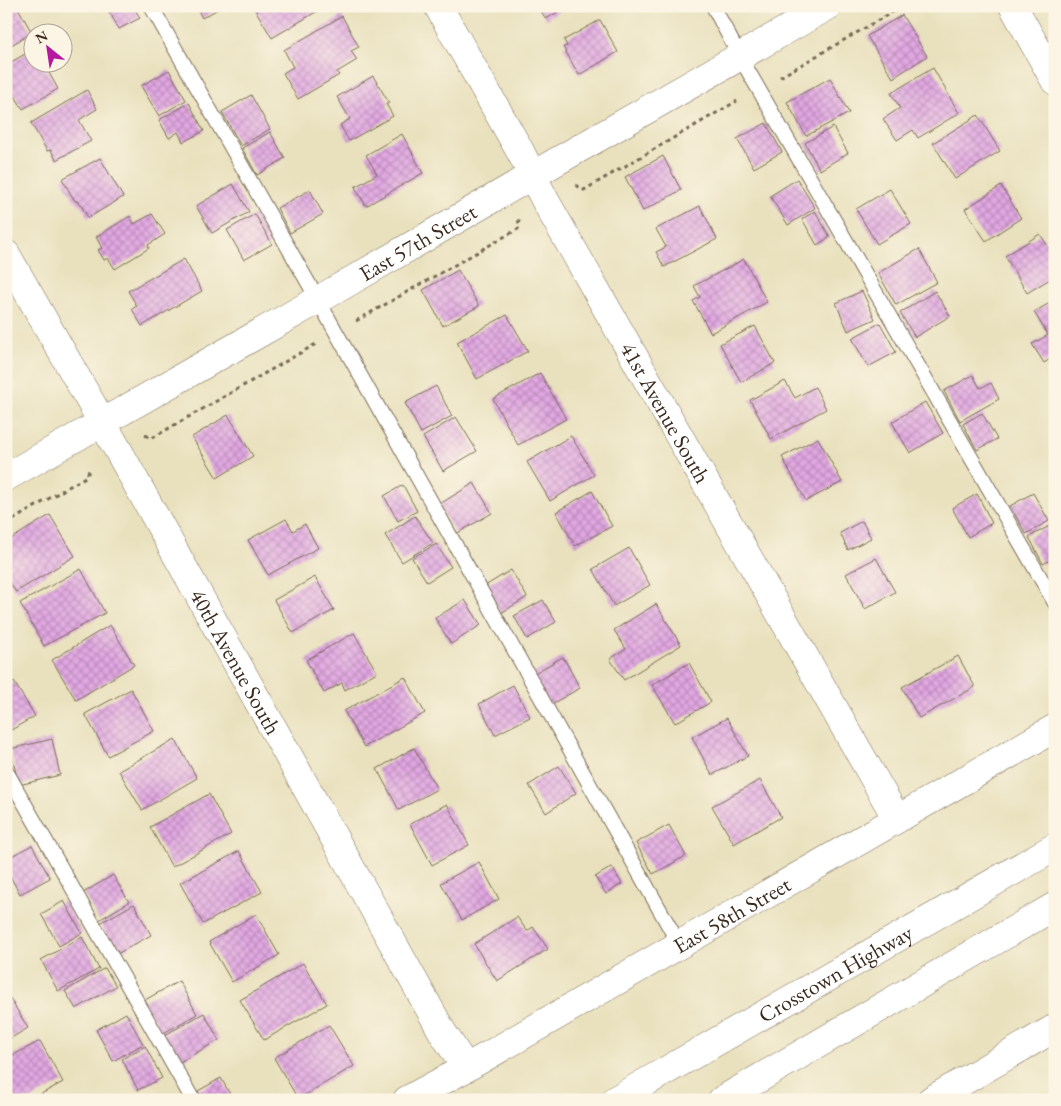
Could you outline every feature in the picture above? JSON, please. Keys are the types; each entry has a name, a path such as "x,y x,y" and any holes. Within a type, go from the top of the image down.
{"main road":[{"name":"41st Avenue South","path":"438,6 533,175 546,202 896,819"},
{"name":"East 57th Street","path":"6,477 318,300 828,6"},
{"path":"1013,6 1055,81"},
{"name":"40th Avenue South","path":"6,254 102,421 443,1033 466,1068"},
{"name":"East 58th Street","path":"407,1100 466,1068 1055,728"},
{"name":"Crosstown Highway","path":"614,1100 1055,848"},
{"path":"722,1100 1055,906"},
{"path":"931,1100 1055,1028"}],"lane":[{"path":"151,6 679,944"},
{"path":"713,6 740,57 1055,603"},
{"path":"6,772 193,1100"}],"path":[{"path":"6,524 87,476 90,467"}],"building":[{"path":"6,6 17,6 26,22 22,22 22,39 6,48"},
{"path":"106,6 133,6 140,18 119,29"},
{"path":"196,6 223,6 202,18"},
{"path":"253,6 326,6 272,38"},
{"path":"535,6 568,6 546,19 539,8 537,10"},
{"path":"902,15 927,56 893,78 867,36"},
{"path":"342,16 359,47 351,51 357,60 337,72 339,75 298,99 283,73 293,67 284,50"},
{"path":"600,20 618,52 579,75 563,47 567,46 564,40"},
{"path":"22,56 22,72 49,72 58,89 23,109 6,82 6,65"},
{"path":"933,68 959,113 918,138 913,130 897,140 883,119 900,108 891,93"},
{"path":"169,70 186,100 159,116 141,86"},
{"path":"373,76 389,103 386,104 393,116 349,141 340,125 350,119 337,97"},
{"path":"830,78 849,113 806,136 787,102"},
{"path":"87,90 97,109 79,120 91,141 56,160 51,150 47,151 31,123"},
{"path":"251,95 270,129 241,146 222,112"},
{"path":"189,103 204,131 183,142 178,132 169,138 159,120"},
{"path":"978,115 1000,151 955,179 933,143"},
{"path":"766,123 782,152 754,168 737,139"},
{"path":"833,127 848,153 820,170 805,143"},
{"path":"270,132 285,158 257,175 242,148"},
{"path":"402,134 423,173 366,206 355,187 377,174 366,155"},
{"path":"663,156 681,190 643,211 625,177"},
{"path":"100,158 123,197 88,218 62,179"},
{"path":"797,179 815,208 788,225 770,196"},
{"path":"233,184 249,212 212,233 196,206"},
{"path":"1001,186 1021,218 986,241 965,209"},
{"path":"890,189 911,224 877,244 856,209"},
{"path":"310,190 323,214 290,233 277,208"},
{"path":"700,206 717,239 664,267 656,252 666,247 656,229"},
{"path":"815,211 830,237 817,245 802,219"},
{"path":"152,214 165,234 148,245 149,248 115,269 108,258 104,260 98,250 102,248 96,237 130,216 134,224"},
{"path":"255,214 272,244 244,260 227,230"},
{"path":"1040,234 1055,257 1055,276 1027,293 1005,256"},
{"path":"919,249 937,282 896,305 878,273"},
{"path":"184,259 202,291 142,326 132,309 137,306 128,291"},
{"path":"744,259 767,302 711,333 693,301 700,297 694,286"},
{"path":"458,270 479,306 443,326 423,290"},
{"path":"862,291 875,319 848,331 836,303"},
{"path":"935,291 950,316 915,337 900,313"},
{"path":"1055,300 1055,356 1044,363 1032,344 1048,335 1034,312"},
{"path":"507,315 528,351 477,379 457,342"},
{"path":"880,323 896,352 868,367 852,338"},
{"path":"755,326 775,363 741,382 720,344"},
{"path":"540,373 566,419 518,445 493,399"},
{"path":"973,375 980,388 991,383 999,399 960,421 944,391"},
{"path":"785,381 795,398 815,387 826,409 771,439 750,400"},
{"path":"436,386 452,416 421,433 405,403"},
{"path":"925,402 943,433 910,453 892,422"},
{"path":"982,413 997,439 977,450 963,424"},
{"path":"228,415 253,456 217,478 192,437"},
{"path":"456,417 477,451 443,471 423,437"},
{"path":"571,436 594,475 550,501 527,462"},
{"path":"818,438 842,482 806,501 782,457"},
{"path":"474,483 492,513 456,534 438,505"},
{"path":"403,485 417,511 398,521 384,496"},
{"path":"592,491 612,526 575,546 556,512"},
{"path":"1033,493 1049,521 1026,534 1010,506"},
{"path":"977,494 992,523 968,537 952,508"},
{"path":"50,515 75,556 16,592 6,577 6,542"},
{"path":"415,516 433,543 402,562 385,535"},
{"path":"286,519 293,531 305,524 318,548 268,575 248,540"},
{"path":"862,521 871,538 848,550 840,533"},
{"path":"1055,523 1055,557 1043,564 1029,537"},
{"path":"436,544 451,567 427,582 412,558"},
{"path":"629,548 650,585 614,606 593,569"},
{"path":"876,558 895,592 865,609 846,574"},
{"path":"81,569 105,613 44,646 20,603"},
{"path":"511,570 527,597 501,613 485,586"},
{"path":"315,577 334,610 293,633 274,600"},
{"path":"465,600 481,625 451,644 435,618"},
{"path":"543,600 556,622 527,639 514,616"},
{"path":"656,604 681,645 624,680 610,659 626,649 614,630"},
{"path":"110,625 134,665 76,700 52,660"},
{"path":"354,633 377,672 345,690 342,683 324,693 306,660"},
{"path":"958,656 975,687 919,718 902,687"},
{"path":"563,657 580,688 548,706 531,675"},
{"path":"689,663 711,702 675,723 652,685"},
{"path":"405,677 425,713 364,747 344,711"},
{"path":"14,682 35,716 6,733 6,687"},
{"path":"513,685 530,717 495,735 479,704"},
{"path":"131,689 154,731 108,756 85,714"},
{"path":"727,718 748,756 712,775 692,737"},
{"path":"52,739 60,775 19,785 10,749"},
{"path":"175,739 197,778 142,810 119,771"},
{"path":"414,748 437,789 399,810 377,769"},
{"path":"559,766 576,793 546,813 529,785"},
{"path":"760,780 781,817 734,844 712,806"},
{"path":"209,794 231,834 172,867 150,827"},
{"path":"447,804 469,845 432,865 410,824"},
{"path":"669,825 686,856 653,874 636,843"},
{"path":"32,845 50,878 20,894 6,869 6,859"},
{"path":"239,851 262,892 203,924 180,883"},
{"path":"479,862 499,899 462,920 441,883"},
{"path":"612,867 622,884 606,894 595,877"},
{"path":"113,875 129,902 99,920 83,893"},
{"path":"64,901 82,933 59,946 41,914"},
{"path":"134,904 151,935 117,954 100,923"},
{"path":"256,914 279,955 232,982 209,942"},
{"path":"517,917 527,931 533,927 548,949 497,981 474,944"},
{"path":"82,937 99,969 58,991 41,960"},
{"path":"303,963 327,1004 264,1040 240,1000"},
{"path":"105,968 116,986 76,1009 65,991"},
{"path":"179,981 197,1014 162,1034 143,1001"},
{"path":"6,992 28,1028 6,1041"},
{"path":"126,1013 143,1044 113,1061 96,1030"},
{"path":"204,1013 219,1040 178,1063 163,1036"},
{"path":"329,1025 354,1066 298,1099 274,1058"},
{"path":"40,1041 63,1082 30,1100 6,1100 6,1059"},
{"path":"145,1046 162,1078 138,1090 122,1059"},
{"path":"221,1078 232,1098 228,1100 203,1100 198,1091"}]}
